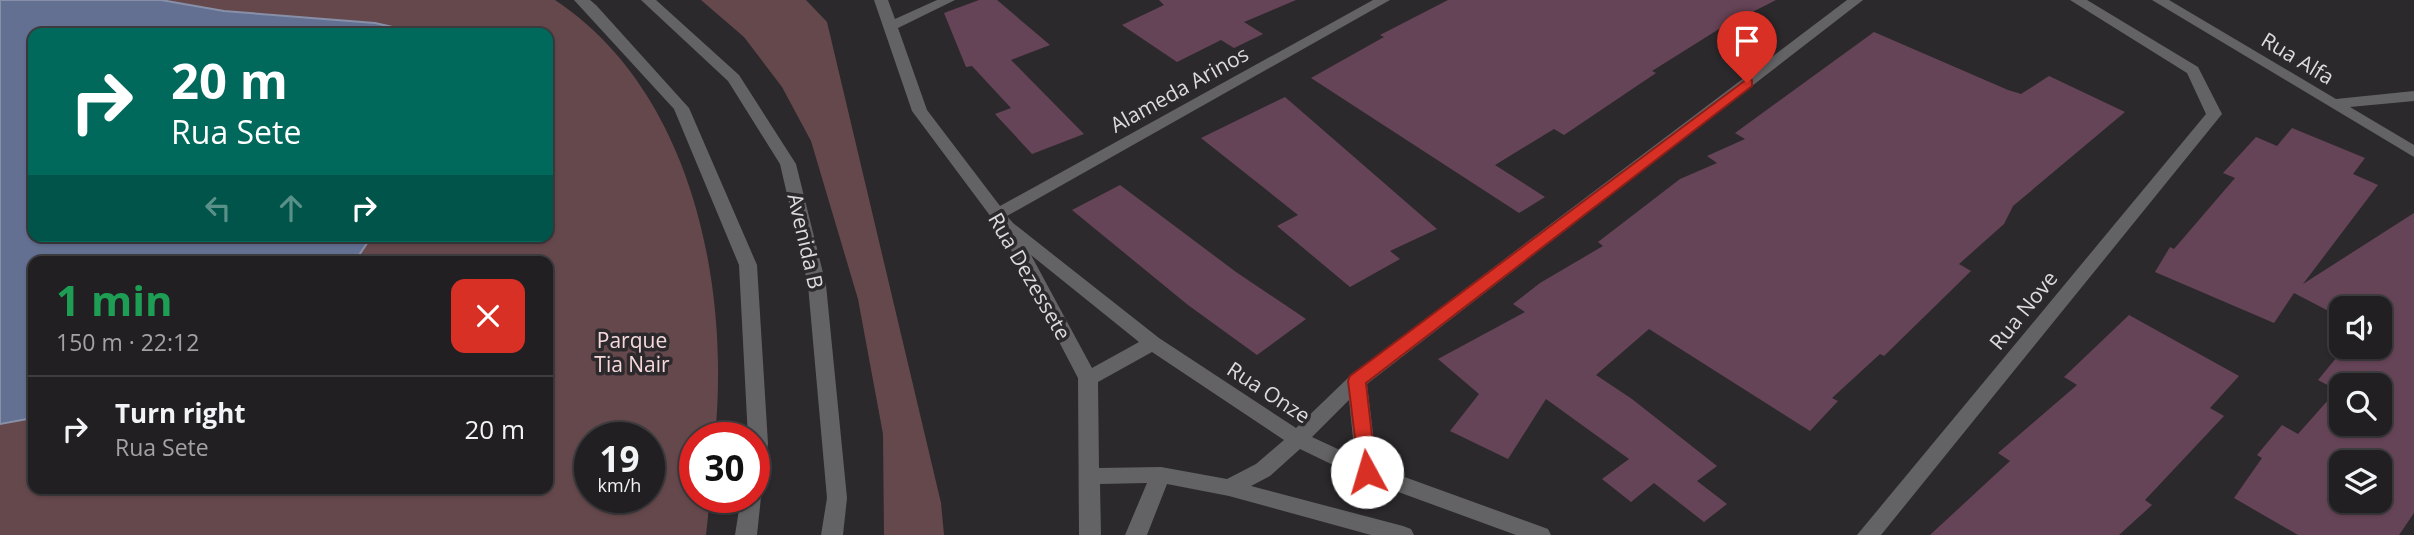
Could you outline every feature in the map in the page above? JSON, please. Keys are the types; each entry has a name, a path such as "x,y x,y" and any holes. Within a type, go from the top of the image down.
{"street":[{"path":"581,0 681,108 748,265 757,422"},
{"name":"Avenida B","path":"648,0 734,78 788,164 817,285 837,498 832,535"},
{"name":"Rua Dezessete","path":"881,0 920,111 1002,221 1088,378 1090,535"},
{"path":"891,26 948,0"},
{"name":"Alameda Arinos","path":"1002,221 1382,0"},
{"path":"1228,488 1263,470 1357,381 1856,0"},
{"name":"Rua Nove","path":"1868,535 2214,114 2193,70 2077,0"},
{"name":"Rua Alfa","path":"2160,0 2414,152"},
{"path":"2335,104 2414,96"},
{"name":"Rua Onze","path":"1002,221 1152,343 1297,439 1367,472 1540,535"},
{"path":"1088,378 1122,362 1152,343"},
{"path":"1357,381 1367,472"},
{"path":"1090,477 1161,475 1228,488 1403,535"},
{"path":"1136,535 1161,475"},
{"path":"746,535 749,513"}],"green space":[{"name":"Parque Tia Nair","path":"0,0 555,0 602,39 640,85 670,138 692,195 707,255 716,317 718,378 716,422 679,422 679,513 708,513 706,535 0,535"},
{"path":"701,0 806,0 827,22 941,503 944,535 884,535 883,434 858,299 811,141 782,87 744,37"}],"water":[{"path":"0,0 161,0 224,11 375,23 398,28 28,28 28,242 368,242 358,256 28,256 28,419 0,424"}],"building":[{"path":"979,0 997,0 1050,45 1011,60 1084,134 1032,154 995,114 1011,108 972,66 966,67 944,13"},
{"path":"1159,0 1296,0 1244,22 1263,34 1234,48 1221,40 1177,62 1122,25 1164,5"},
{"path":"1448,0 1776,0 1719,29 1652,71 1656,73 1564,135 1554,129 1495,165 1545,197 1519,213 1311,78 1384,37 1380,35"},
{"path":"1874,32 2008,90 2021,94 2049,76 2125,112 2013,206 2004,224 1959,264 1971,271 1884,356 1880,354 1832,398 1838,401 1810,431 1649,329 1596,375 1632,399 1717,466 1697,481 1727,504 1704,522 1654,483 1631,502 1602,479 1629,459 1546,399 1508,459 1450,431 1479,394 1438,359 1525,312 1513,304 1540,283 1603,246 1598,242 1680,179 1717,163 1707,156 1745,139 1735,133"},
{"path":"1285,97 1437,229 1390,251 1400,259 1350,287 1277,226 1298,215 1201,138"},
{"path":"2292,128 2365,158 2353,174 2378,185 2303,284 2414,213 2414,513 2399,535 2298,535 2234,498 2262,458 2257,455 2282,425 2298,434 2329,399 2329,436 2392,436 2392,373 2329,373 2329,386 2318,380 2335,359 2392,359 2392,296 2329,296 2329,311 2294,293 2274,323 2155,272 2170,247 2174,249 2235,178 2223,173 2256,137 2277,146"},
{"path":"1120,185 1236,272 1306,319 1257,355 1188,305 1072,210"},
{"path":"2129,315 2239,376 2210,408 2224,416 2145,500 2152,505 2119,535 1930,535 2010,461 1998,453 2077,385 2064,377"}],"route":[{"path":"1367,472 1357,381 1747,83"}]}
